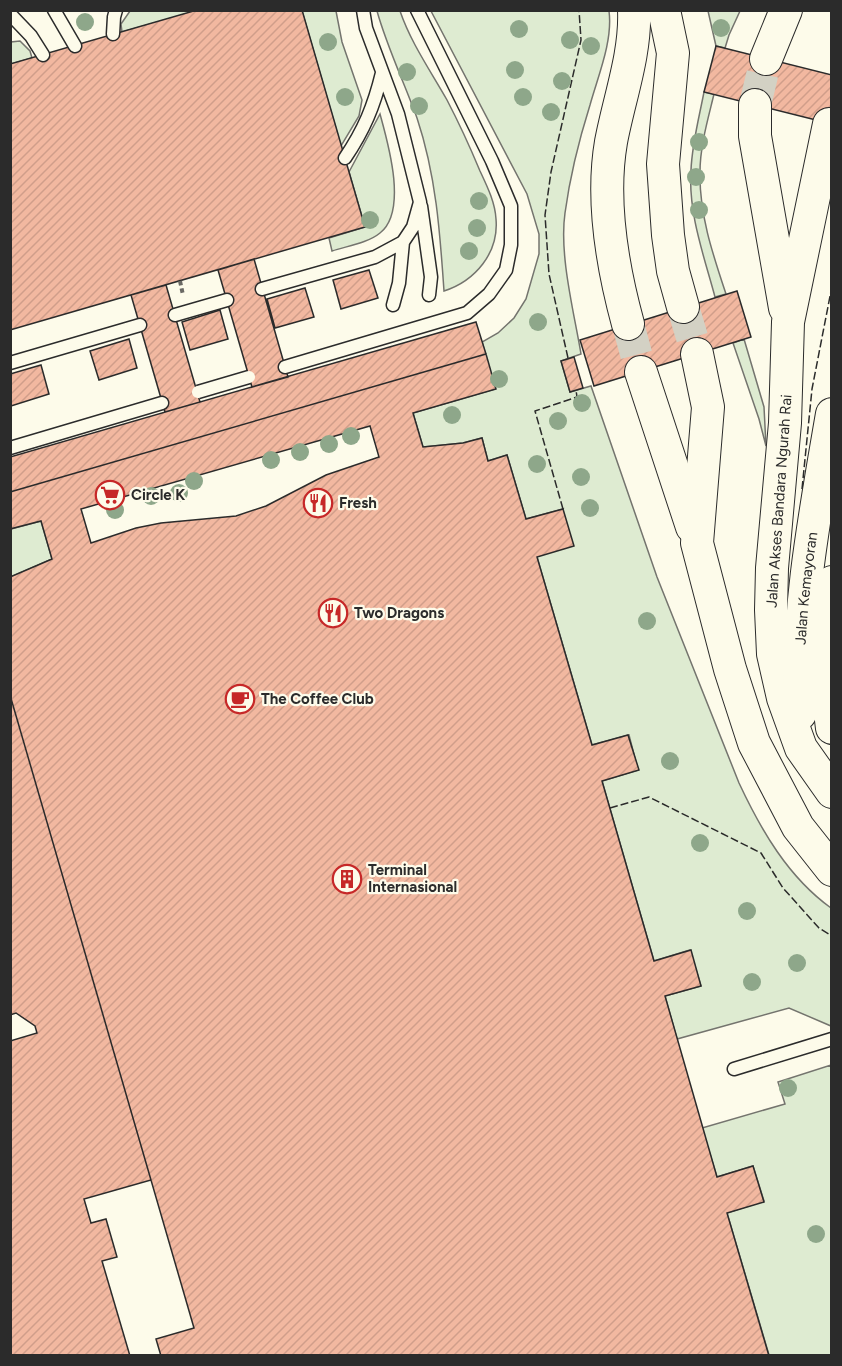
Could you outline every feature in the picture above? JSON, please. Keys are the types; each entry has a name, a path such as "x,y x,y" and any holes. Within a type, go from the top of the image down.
{"street":[{"path":"628,324 617,285 607,178 611,144 635,32 634,10"},
{"path":"664,10 673,53 663,164 668,235 683,308"},
{"path":"766,59 786,10"},
{"name":"Jalan Akses Bandara Ngurah Rai","path":"755,105 755,136 788,322"},
{"name":"Jalan Akses Bandara Ngurah Rai","path":"801,748 783,698 773,654 772,568 785,423 788,322 830,124"},
{"path":"697,354 708,407 697,543"},
{"path":"641,372 697,543 730,669 754,743 798,827 831,870"},
{"name":"Jalan Kemayoran","path":"798,827 803,783 799,692 807,579 812,526 830,422"},
{"name":"Jalan Kemayoran","path":"830,422 831,463"},
{"name":"Jalan Kemayoran","path":"831,582 827,660 827,695 831,728"},
{"path":"801,748 831,792"}],"lane":[{"path":"54,10 75,46"},
{"path":"113,34 116,10"},
{"path":"363,10 366,28 398,114 420,202 430,277 429,295"},
{"path":"285,367 467,314 489,294 506,270 511,245 511,206 492,161 417,10"},
{"path":"10,14 32,36 43,55"},
{"path":"345,158 362,132 375,104 382,72"},
{"path":"393,305 399,283 403,242 413,227 420,202"},
{"path":"262,289 375,257 403,242"},
{"path":"175,315 227,300"},
{"path":"10,363 140,325"},
{"path":"198,392 249,377"},
{"path":"10,448 162,403"},
{"path":"734,1069 831,1040"}],"green space":[{"path":"130,11 197,11 122,32 121,24"},
{"path":"302,11 336,11 342,42 362,100 359,116 341,146"},
{"path":"377,11 400,11 415,45 460,126 494,206 496,231 489,254 475,273 444,291 439,225 429,161 417,118"},
{"path":"431,11 609,11 607,46 579,145 565,213 566,265 581,354 561,361 570,392 591,386 657,577 739,783 777,852 802,882 831,908 831,1026 789,1008 677,1039 665,996 701,986 690,950 654,961 602,781 638,770 629,735 592,745 537,557 563,509 526,519 507,455 488,461 482,438 463,443 423,447 413,413 495,389 482,342 498,333 514,318 526,299 539,254 539,234 527,194"},
{"path":"708,11 740,11 725,48 716,46"},
{"path":"20,41 30,51 32,58 11,64 11,42"},
{"path":"704,92 714,94 701,152 700,188 704,219 726,294 715,297 694,218 691,186 693,150"},
{"path":"380,114 394,176 393,209 388,223 380,233 357,244 332,251 329,238 365,227 349,172"},
{"path":"744,339 764,407 766,446 733,343"},
{"path":"41,521 52,559 11,577 11,529"},
{"path":"831,1065 831,1355 769,1355 727,1213 764,1201 753,1166 717,1177 702,1128 785,1104 778,1082"}],"building":[{"path":"197,10 302,10 365,227 10,330 10,64"},
{"path":"716,46 832,75 832,124 704,92"},
{"path":"254,259 288,377 252,387 218,270"},
{"path":"369,270 378,298 341,309 333,280"},
{"path":"166,285 200,402 165,412 131,295"},
{"path":"305,288 314,317 275,328 267,299"},
{"path":"737,291 751,337 594,386 580,340"},
{"path":"220,310 228,339 190,350 182,322"},
{"path":"476,322 486,354 10,492 10,457"},
{"path":"129,339 137,368 99,380 90,351"},
{"name":"Terminal Internasional","path":"486,354 496,389 413,413 423,447 463,443 482,438 488,461 507,455 526,519 563,509 574,546 537,557 592,745 628,735 639,770 602,781 654,961 691,950 701,986 665,996 717,1177 753,1166 764,1202 727,1213 769,1356 161,1356 156,1339 194,1328 10,695 10,577 52,559 41,521 10,529 10,492","holes":["370,426 379,457 326,475 266,506 236,516 161,523 136,528 91,543 81,509"]},
{"path":"574,357 583,388 570,392 561,361"},
{"path":"41,365 49,394 11,406 10,374"},
{"path":"10,695 151,1180 84,1199 91,1223 106,1219 117,1257 102,1261 130,1356 10,1356 10,1041 37,1033 35,1026 16,1013 10,1015"}],"tunnel":[{"path":"755,105 766,59"},
{"path":"683,307 697,354"},
{"path":"628,324 641,372"}],"fence":[{"path":"568,358 549,274 545,215 551,172 581,40 579,10"},
{"path":"802,489 812,389 832,286"},
{"path":"563,509 535,411 577,397 576,390"},
{"path":"610,808 649,797 761,853 783,888 819,928 832,936"}],"place":[{"name":"Circle K","path":"110,495"},
{"name":"Fresh","path":"318,503"},
{"name":"Two Dragons","path":"333,613"},
{"name":"The Coffee Club","path":"240,699"},
{"name":"Terminal Internasional","path":"347,879"}]}
